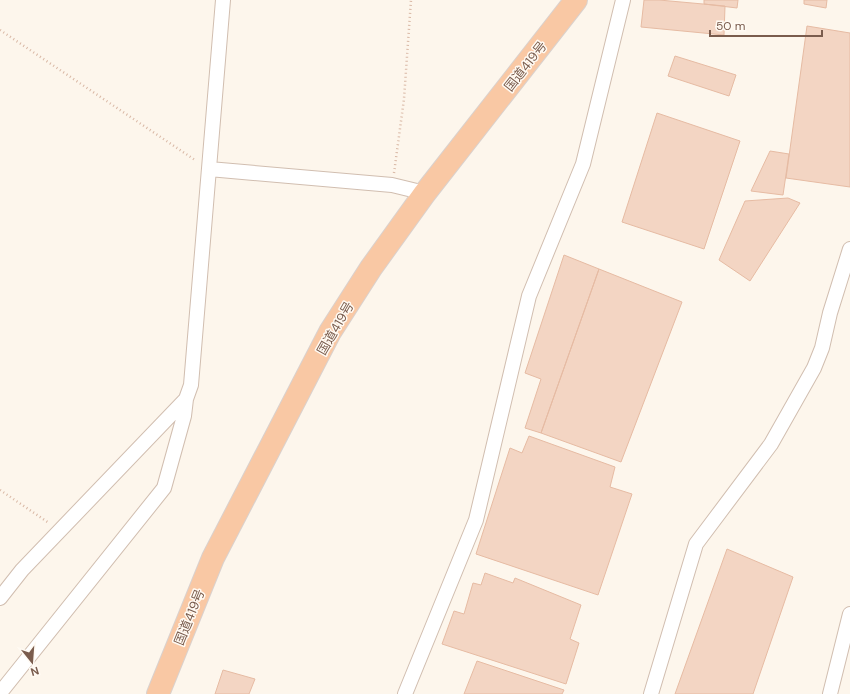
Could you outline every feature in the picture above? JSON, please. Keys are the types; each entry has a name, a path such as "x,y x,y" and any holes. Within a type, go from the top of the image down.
{"highway":[{"name":"国道419号","path":"158,694 213,558 330,332 371,268 425,193 576,0"}],"street":[{"path":"0,693 164,488 184,416 186,399 191,385 223,0"},
{"path":"405,694 476,520 529,296 583,164 623,0"},
{"path":"209,169 392,185 425,193"},
{"path":"652,694 696,544 771,444 814,368 822,348 830,313 850,249"},
{"path":"0,598 22,570 186,399"},
{"path":"830,694 850,614"}],"path":[{"path":"392,185 404,99 411,0"},
{"path":"0,30 209,169"},
{"path":"0,490 60,530"}],"building":[{"path":"644,0 725,6 724,35 641,27"},
{"path":"704,0 738,0 737,8 704,4"},
{"path":"804,0 827,0 826,8 804,4"},
{"path":"807,26 850,33 850,187 786,178"},
{"path":"675,56 736,75 729,96 668,76"},
{"path":"657,113 740,141 704,249 622,222"},
{"path":"770,151 789,154 783,195 751,191"},
{"path":"788,198 800,203 750,281 719,260 745,201"},
{"path":"564,255 599,269 541,433 525,428 541,379 525,373"},
{"path":"599,269 682,302 621,462 541,433"},
{"path":"529,436 615,467 610,487 632,494 598,595 476,554 510,448 522,453"},
{"path":"727,549 793,577 753,694 675,694"},
{"path":"485,573 513,583 515,578 581,605 570,639 579,643 566,684 442,644 454,611 464,614 473,583 481,585"},
{"path":"477,661 564,690 562,694 464,694"},
{"path":"223,670 255,679 249,694 215,694"}]}
